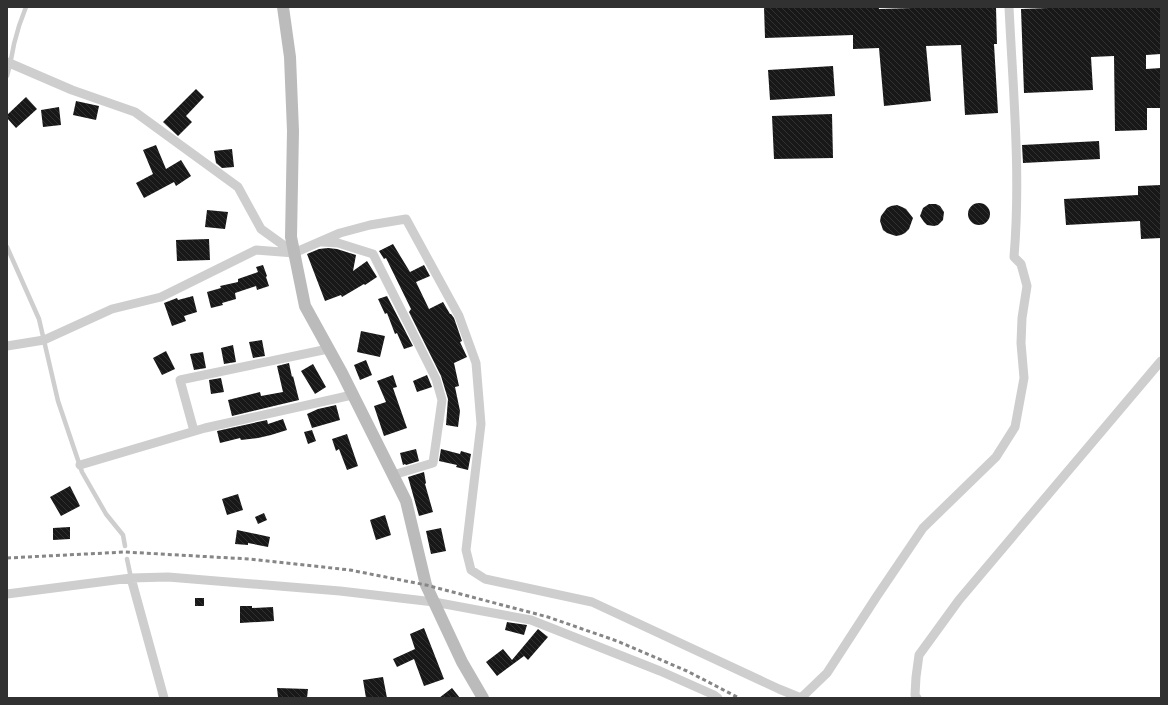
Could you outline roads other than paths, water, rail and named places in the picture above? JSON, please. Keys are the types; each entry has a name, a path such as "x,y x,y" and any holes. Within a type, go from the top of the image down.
{"street":[{"path":"283,7 290,57 293,131 291,237 306,306 406,501 426,585 462,662 483,698"},
{"path":"7,346 44,340 112,310 161,298 256,250 294,253 340,233 370,224 406,219 459,316 476,363 481,424 466,550 471,570 485,579 592,602 801,698 827,673 876,596 923,528 996,457 1015,427 1024,378 1020,343 1027,286 1021,264 1014,257 1018,188 1009,7"},
{"path":"9,63 72,90 135,112 238,187 261,229 294,253"},
{"path":"321,242 338,243 373,254 436,380 442,400 433,462 393,475"},
{"path":"194,432 180,380 328,349"},
{"path":"917,698 915,695 919,655 959,600 1161,360"},
{"path":"80,465 194,432 352,395"},
{"path":"7,594 131,578 168,577 340,591 434,602 531,620 660,671 718,698"},
{"path":"131,578 164,698"}],"lane":[{"path":"7,76 14,43 26,7"},
{"path":"7,247 39,319 58,401 82,472 106,514 123,536 125,546"},
{"path":"127,559 131,578"}],"railway":[{"path":"7,558 125,552 249,559 350,570 426,585 548,617 617,641 687,671 739,698"}]}
